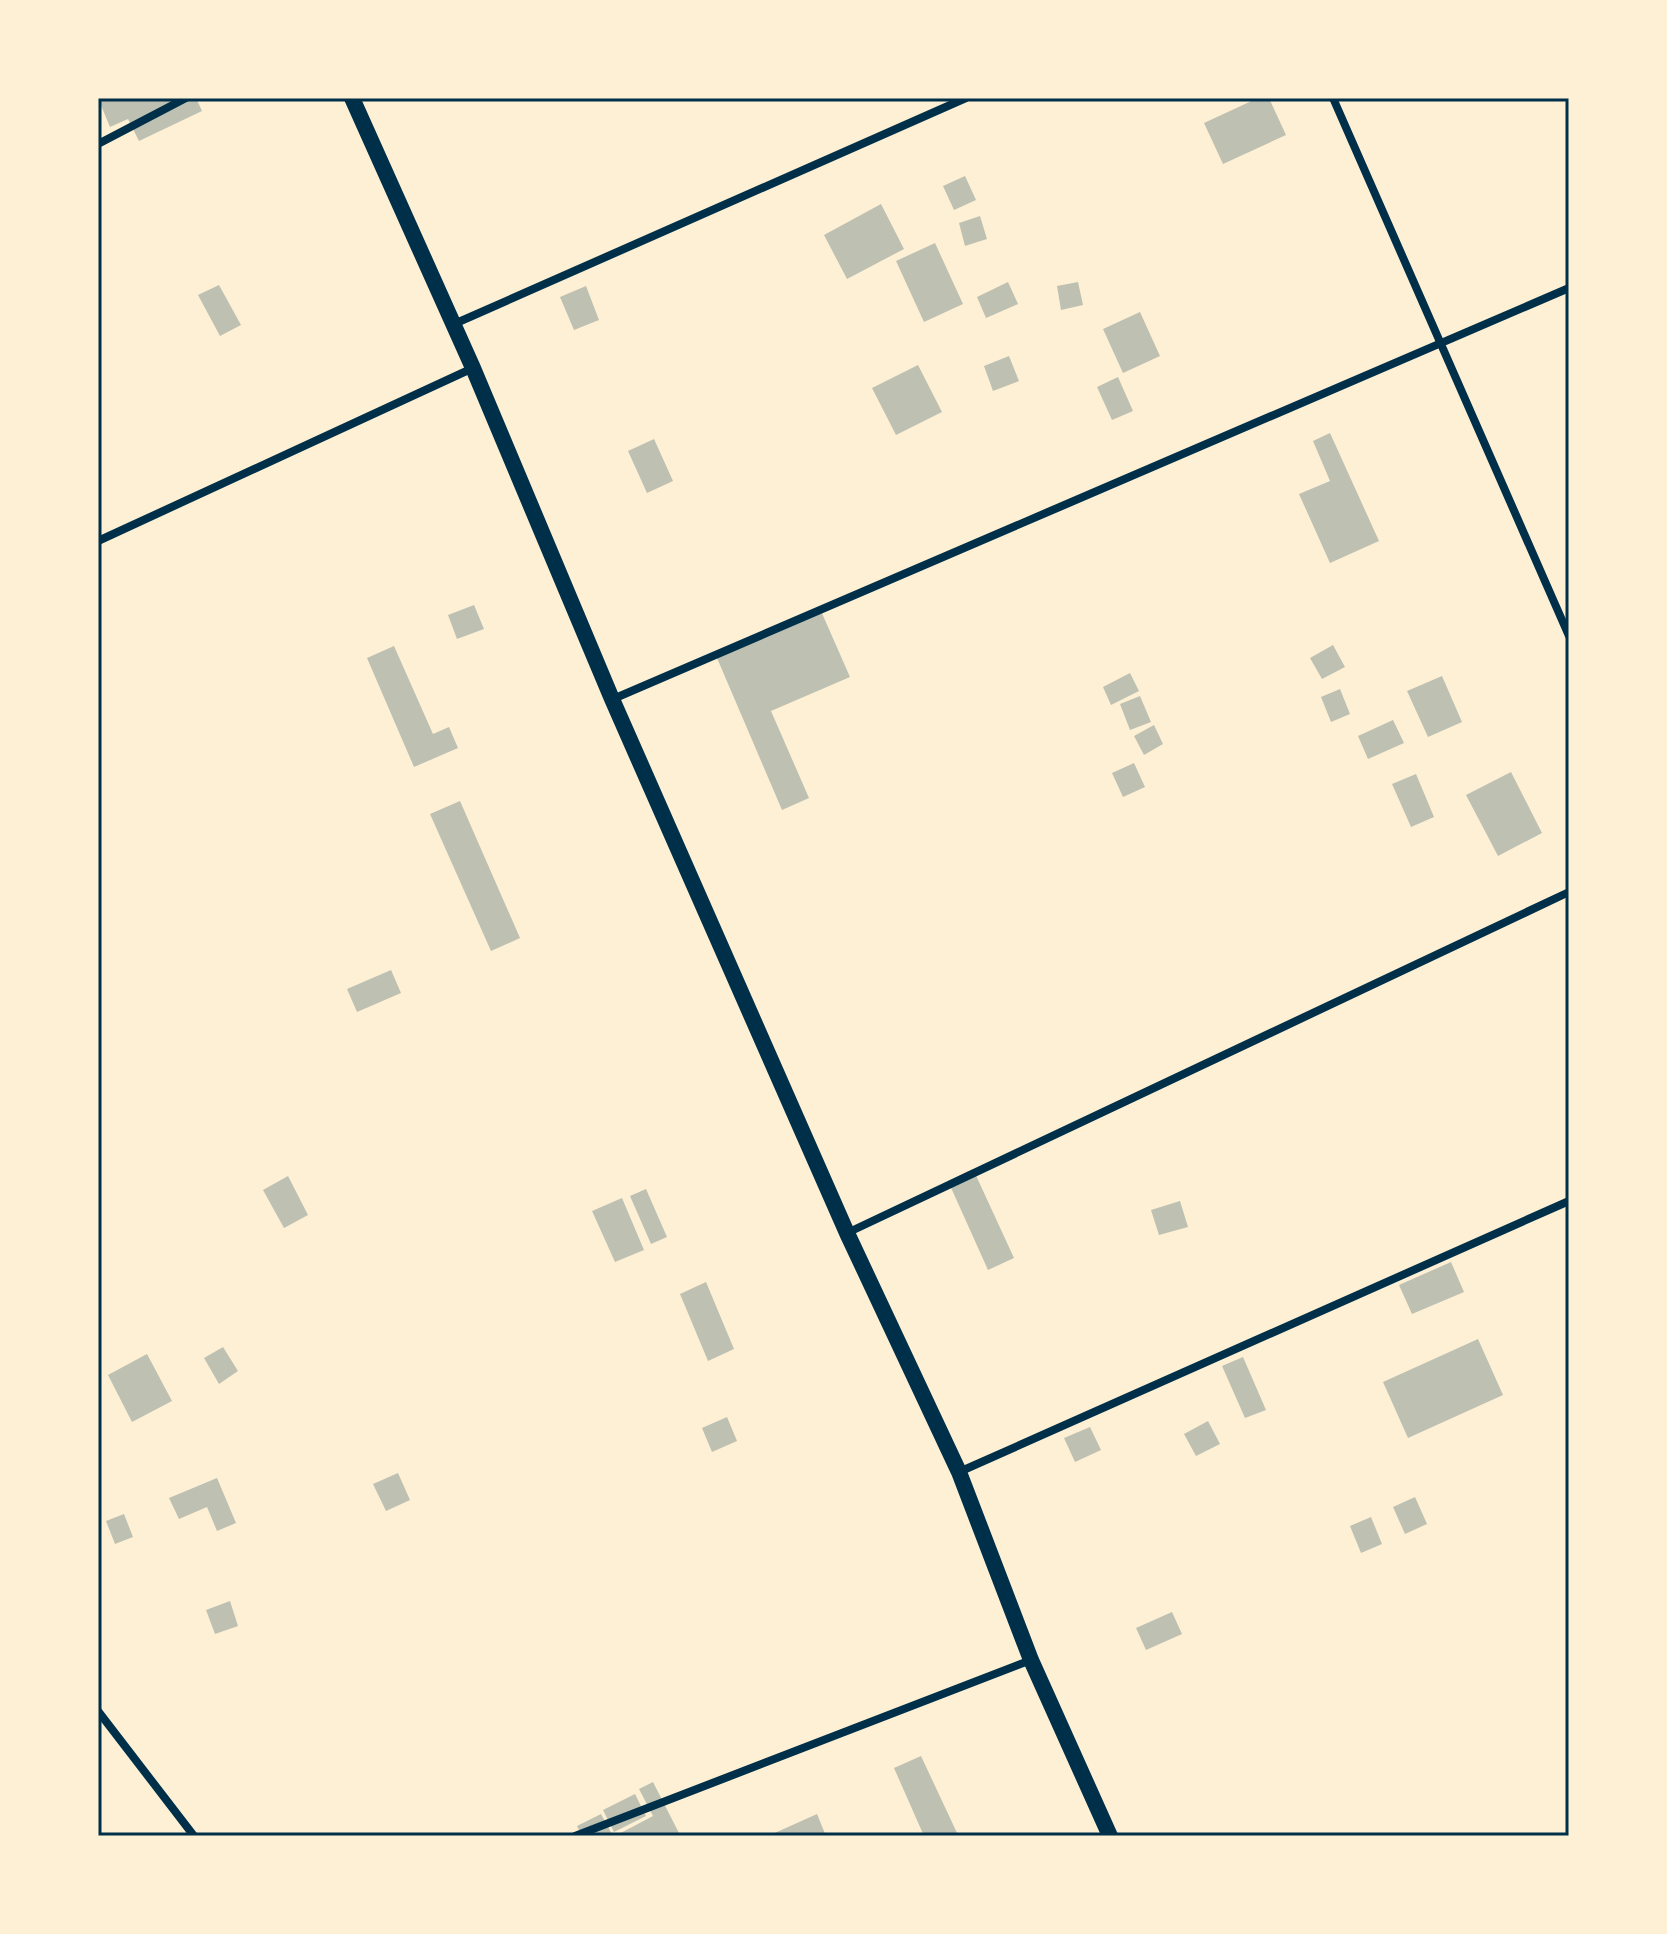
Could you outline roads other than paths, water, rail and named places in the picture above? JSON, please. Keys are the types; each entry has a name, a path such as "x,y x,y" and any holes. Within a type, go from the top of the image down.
{"main road":[{"path":"352,98 473,368 612,699 847,1233 959,1472 1031,1660 1110,1836"}],"street":[{"path":"98,144 186,98"},
{"path":"453,324 966,98"},
{"path":"1333,98 1569,636"},
{"path":"612,699 1569,288"},
{"path":"98,541 473,368"},
{"path":"847,1233 1569,892"},
{"path":"959,1472 1569,1201"},
{"path":"575,1836 1031,1660"},
{"path":"98,1711 194,1836"}]}
